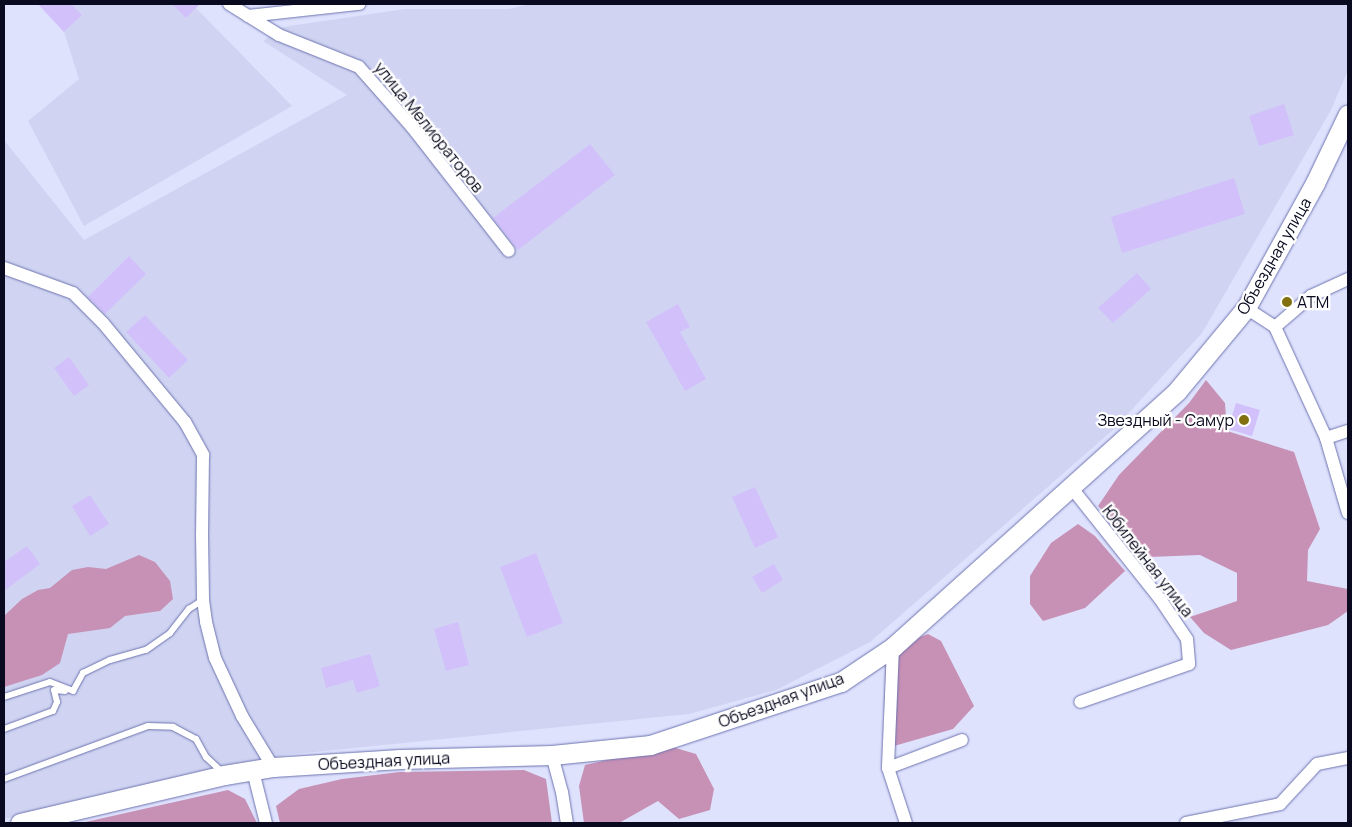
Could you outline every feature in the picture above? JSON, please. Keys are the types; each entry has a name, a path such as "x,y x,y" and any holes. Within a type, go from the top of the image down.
{"main road":[{"name":"Объездная улица","path":"20,823 224,775 273,768 400,759 552,755 650,745 841,682 893,647 1177,391 1246,308 1315,183 1348,114"}],"street":[{"name":"улица Мелиораторов","path":"229,4 279,35 359,67 412,128 509,251"},
{"path":"248,16 359,4"},
{"path":"4,268 73,293 103,323 184,422 203,454 203,600 215,658 242,716 273,768"},
{"path":"1275,327 1311,296 1348,279"},
{"path":"1246,308 1275,327 1326,438 1348,513"},
{"path":"1326,438 1348,431"},
{"name":"Юбилейная улица","path":"1070,487 1160,599 1187,639 1189,664 1080,702"},
{"path":"893,647 888,768 906,823"},
{"path":"888,768 962,740"},
{"path":"552,755 562,792 567,823"},
{"path":"1186,823 1280,804 1317,764 1348,758"},
{"path":"253,771 266,823"}],"lane":[{"path":"73,691 83,673 110,660 146,650 170,633 189,609 203,600"},
{"path":"4,697 50,682 73,691"},
{"path":"4,729 53,712 57,702 54,690 73,691"},
{"path":"4,779 148,726 173,727 196,739 206,757 224,775"}],"shaded area":[{"path":"38,4 192,4 292,106 84,226 28,121 79,79 64,32"},
{"path":"530,4 1348,4 1348,70 1331,110 1202,333 1113,430 870,642 776,690 689,714 285,755 4,819 4,140 84,240 347,95 263,41 283,27 405,9 509,9"},
{"path":"1206,380 1225,403 1227,431 1294,452 1320,529 1308,550 1307,581 1348,589 1348,611 1328,625 1231,650 1204,633 1190,617 1237,601 1237,573 1200,555 1149,557 1098,506 1119,475 1189,403"},
{"path":"1078,524 1095,536 1125,571 1085,608 1043,621 1030,604 1030,576 1051,543"},
{"path":"139,555 155,562 170,581 173,599 160,611 125,616 110,628 68,634 60,663 42,675 4,687 4,616 22,599 38,590 50,588 72,570 88,567 106,569"},
{"path":"928,634 941,641 974,706 953,729 894,746 884,709 886,664 907,642"},
{"path":"669,746 696,754 714,789 710,810 679,819 658,801 619,823 584,823 579,786 585,765"},
{"path":"524,770 546,779 552,823 280,823 276,806 299,789 342,779 400,772"},
{"path":"228,790 245,799 257,823 81,823"}],"building":[{"path":"38,4 71,4 82,15 64,32"},
{"path":"172,4 200,4 186,18"},
{"path":"1284,104 1294,135 1259,146 1249,116"},
{"path":"590,144 615,175 518,250 493,218"},
{"path":"1234,178 1245,214 1122,253 1111,217"},
{"path":"129,256 146,274 105,314 88,297"},
{"path":"1137,273 1151,289 1113,323 1098,308"},
{"path":"678,304 690,327 680,332 706,379 685,391 646,322"},
{"path":"145,315 188,360 169,378 126,332"},
{"path":"69,357 89,385 74,396 54,368"},
{"name":"Звездный - Самур","path":"1236,403 1260,410 1252,436 1228,429"},
{"path":"755,487 778,537 755,548 732,497"},
{"path":"90,495 109,524 90,536 72,506"},
{"path":"27,546 40,564 4,591 4,562"},
{"path":"536,553 563,623 527,637 500,567"},
{"path":"774,564 783,580 762,593 752,577"},
{"path":"458,622 469,665 446,671 434,629"},
{"path":"370,654 380,686 357,693 353,680 326,688 321,668"}],"place":[{"name":"АТМ","path":"1287,302"},
{"name":"Звездный - Самур","path":"1244,420"}]}
